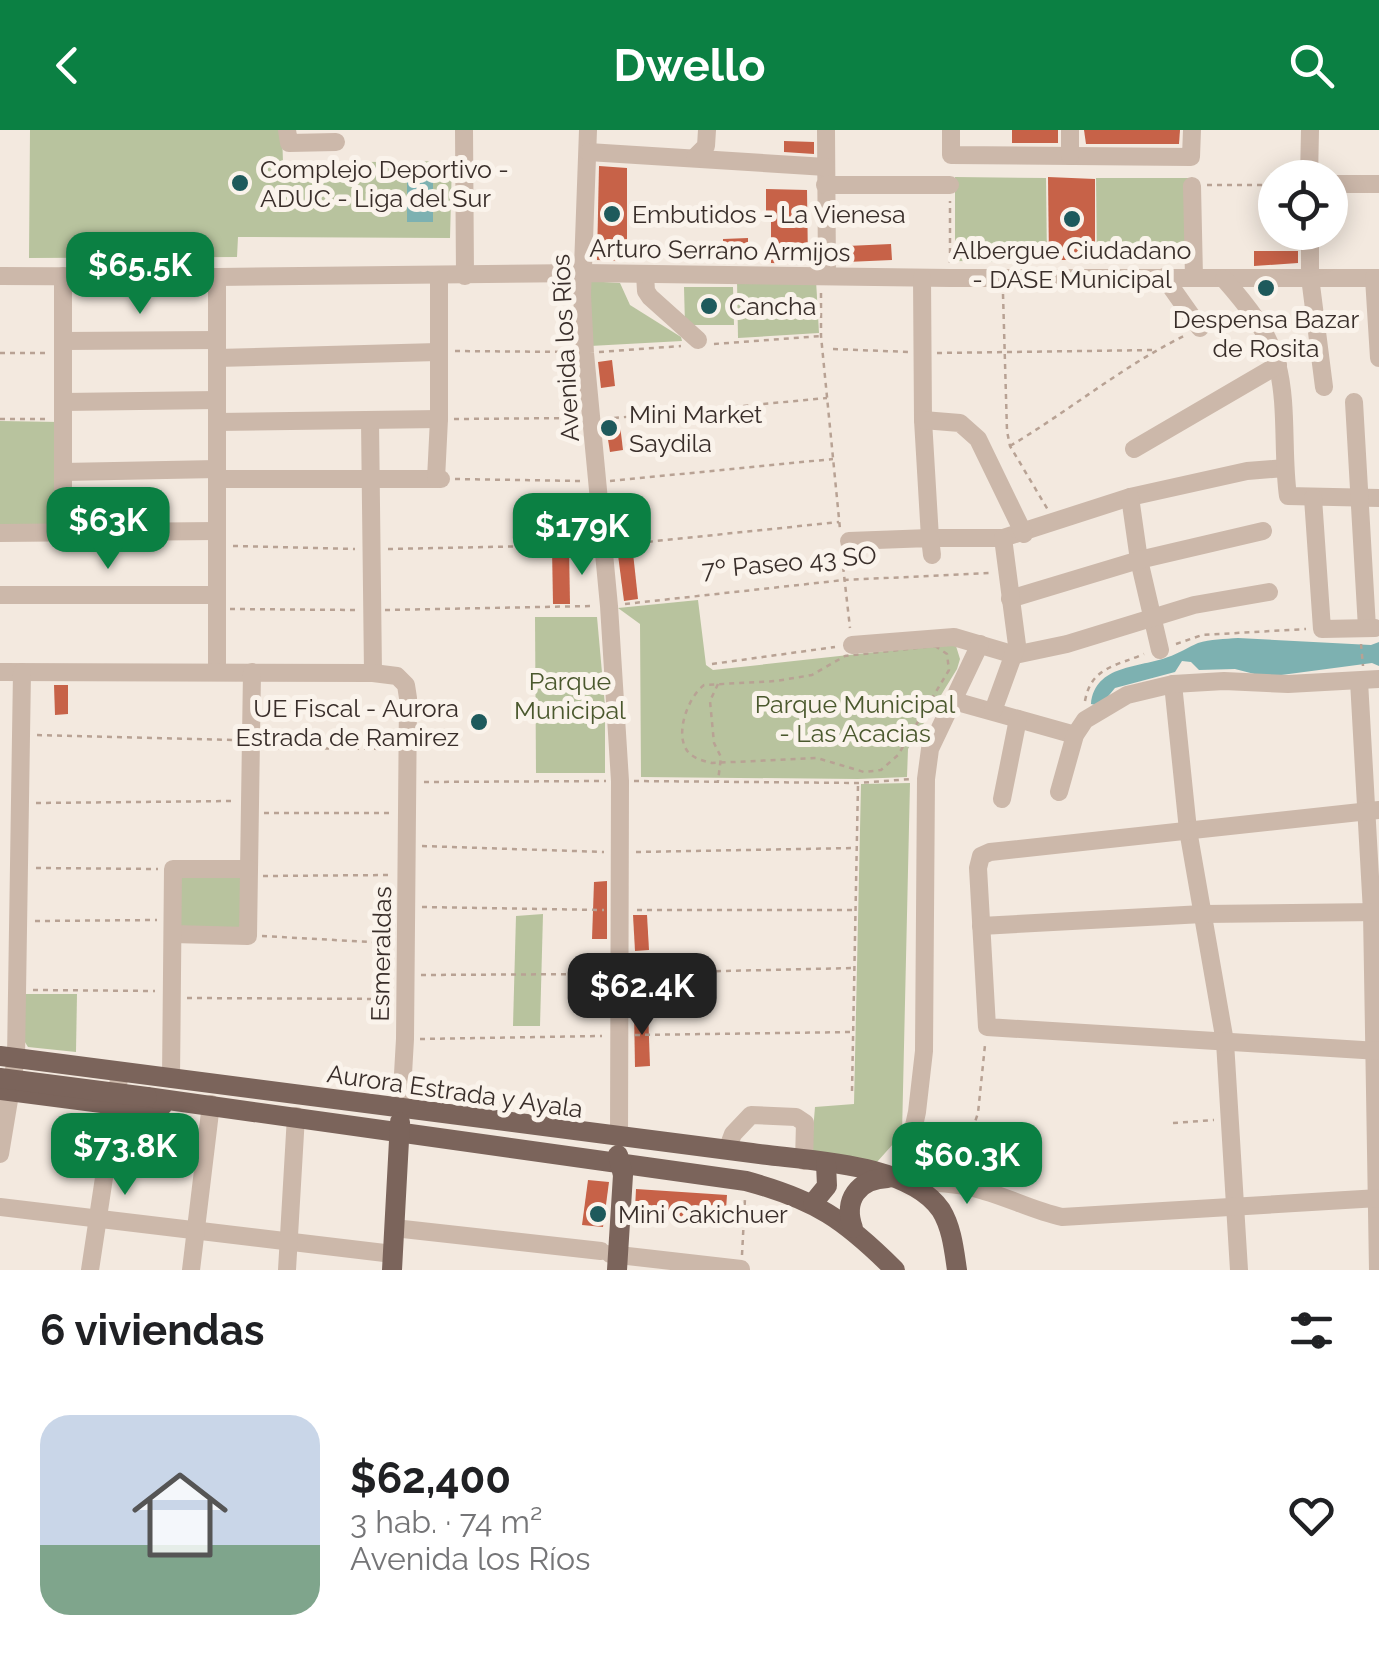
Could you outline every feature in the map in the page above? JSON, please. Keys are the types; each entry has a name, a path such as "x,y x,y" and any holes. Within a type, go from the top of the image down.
{"main road":[{"name":"Aurora Estrada y Ayala","path":"5,1059 804,1160 903,1180"},
{"path":"5,1059 3,1085 39,1094 148,1109 187,1102"},
{"path":"39,1094 28,1090 24,1080 27,1069 43,1062"},
{"name":"Aurora Estrada y Ayala","path":"3,1085 211,1104 746,1181 813,1203 853,1228 895,1270"},
{"name":"Esmeraldas","path":"392,1262 400,1109"},
{"name":"Avenida los Ríos","path":"611,1260 619,1138"},
{"path":"813,1203 827,1186 826,1164"},
{"path":"853,1228 849,1202 856,1190 867,1181 903,1180 940,1208 950,1227 957,1270"}],"street":[{"path":"287,130 289,143 336,142"},
{"path":"464,130 465,276"},
{"name":"Avenida los Ríos","path":"588,130 584,353 609,606 620,781 619,1138"},
{"path":"695,157 706,146 707,130"},
{"path":"824,276 826,130"},
{"path":"951,130 951,154 1070,156 1191,156 1192,130"},
{"path":"1070,130 1070,156"},
{"path":"1309,160 1310,130"},
{"path":"588,152 695,157 826,176 950,184"},
{"path":"1348,184 1379,184"},
{"path":"1192,186 1194,277"},
{"path":"1310,250 1324,387"},
{"name":"Arturo Serrano Armijos","path":"0,276 217,278 583,273 1377,278"},
{"path":"645,274 650,297 698,340"},
{"path":"63,276 63,532"},
{"path":"63,472 438,479 439,276"},
{"path":"1164,277 1200,328"},
{"path":"217,278 217,671"},
{"path":"922,278 923,420 931,547"},
{"path":"1377,278 1379,358"},
{"path":"1224,279 1247,304 1278,365 1288,496 1379,498"},
{"path":"63,347 438,352"},
{"path":"1134,449 1278,365"},
{"path":"63,411 217,400"},
{"path":"1313,498 1322,630 1369,631 1354,402"},
{"path":"217,422 439,419"},
{"path":"923,420 960,422 978,439 1024,534"},
{"path":"0,672 373,672 370,421"},
{"path":"848,541 931,547 1003,538 1130,496 1247,471 1286,468"},
{"path":"1130,496 1160,650"},
{"path":"1010,599 1140,560 1263,532"},
{"path":"0,533 217,538"},
{"path":"993,711 1017,644 1003,538"},
{"path":"852,645 954,638 1015,655 1068,644 1152,616 1269,592"},
{"path":"0,596 217,602"},
{"path":"980,644 930,749 926,779 924,1051 903,1180 986,1191 1062,1217 1377,1198"},
{"path":"5,1059 18,990 18,922 9,889 19,868 22,672"},
{"path":"173,927 248,936 252,672"},
{"name":"Esmeraldas","path":"373,672 397,676 406,685 408,698 405,1039 400,1109"},
{"path":"1058,792 1080,728 1115,700 1172,684 1367,677 1374,811 1378,1270"},
{"path":"1172,684 1188,830 1224,1042 1238,1206 1239,1270"},
{"path":"954,700 1018,719 1080,728"},
{"path":"1002,799 1018,719"},
{"path":"1374,811 990,852 982,856 978,868 986,1028 1377,1051"},
{"path":"171,1078 173,869 249,873"},
{"path":"981,926 1203,914 1375,912"},
{"path":"90,1270 120,1072"},
{"path":"0,1154 3,1085"},
{"path":"191,1270 211,1104"},
{"path":"727,1150 732,1134 751,1115 796,1117 805,1124 804,1160"},
{"path":"286,1270 296,1116"},
{"path":"0,1207 289,1240 392,1262"},
{"path":"394,1228 611,1260 741,1270"}],"path":[{"path":"950,184 950,278"},
{"path":"1192,186 1258,185"},
{"path":"712,664 852,645 821,336 824,276"},
{"path":"1003,277 1010,446 1054,524"},
{"path":"1010,446 1066,413 1156,350 1247,304"},
{"path":"0,353 63,347"},
{"path":"832,349 922,353 1156,350"},
{"path":"438,352 584,353"},
{"path":"439,419 591,418 827,398"},
{"path":"0,419 63,411"},
{"path":"438,479 598,482 833,459"},
{"path":"602,545 839,522"},
{"path":"217,538 372,549 571,546"},
{"name":"7º Paseo 43 SO","path":"217,602 372,610 609,606 844,580 1007,572"},
{"path":"1080,728 1089,684 1108,668 1202,634 1277,628 1322,630"},
{"path":"1367,677 1369,631"},
{"path":"922,647 941,649 951,662 898,755 880,770 864,772 817,758 720,764 696,758 688,752 682,733 696,691 719,682 776,682 812,675 833,660 856,654 922,647"},
{"path":"718,782 722,757 712,732 710,701 719,682"},
{"path":"21,735 408,749"},
{"path":"852,1090 855,848 864,772"},
{"path":"408,782 860,783 926,779"},
{"path":"20,803 407,813"},
{"path":"407,846 620,853 855,848"},
{"path":"19,868 173,869"},
{"path":"249,873 406,875"},
{"path":"406,907 855,910"},
{"path":"18,922 173,927"},
{"path":"248,936 406,944"},
{"path":"405,975 854,968"},
{"path":"18,990 405,1000"},
{"path":"955,1184 978,1113 986,1028"},
{"path":"405,1039 854,1032"},
{"path":"1173,1122 1231,1119"},
{"path":"741,1270 746,1181"}],"green space":[{"name":"Complejo Deportivo - ADUC - Liga del Sur","path":"30,130 282,130 283,163 452,161 450,238 238,237 237,257 29,258"},
{"path":"955,177 1046,178 1047,262 955,261"},
{"path":"1096,178 1188,178 1188,262 1097,262"},
{"path":"737,280 816,280 819,333 738,338"},
{"path":"587,281 620,283 630,305 682,341 590,346"},
{"name":"Cancha","path":"684,287 733,287 734,325 685,325"},
{"path":"0,421 60,422 60,529 0,530"},
{"name":"Parque Municipal - Las Acacias","path":"698,600 706,665 713,670 956,646 960,659 957,669 908,749 907,777 641,777 640,624 618,608"},
{"name":"Parque Municipal","path":"535,617 597,617 605,706 605,773 536,773"},
{"path":"910,783 902,1134 877,1162 811,1155 815,1107 854,1104 861,784"},
{"path":"177,873 244,873 244,929 178,929"},
{"path":"543,914 540,1026 513,1026 516,916"},
{"path":"24,994 77,994 76,1052 28,1047 23,1039"}],"water":[{"path":"407,172 433,172 433,222 407,222"},
{"path":"1238,638 1371,645 1379,642 1379,666 1372,663 1266,677 1235,669 1199,670 1191,662 1182,661 1175,672 1115,688 1100,706 1091,704 1094,691 1110,674 1172,656 1203,642"}],"building":[{"path":"1012,130 1058,130 1058,143 1012,143"},
{"path":"1084,130 1180,130 1179,144 1086,144"},
{"path":"784,141 814,142 814,154 784,152"},
{"name":"Embutidos - La Vienesa","path":"599,166 627,168 627,261 597,260"},
{"name":"Albergue Ciudadano - DASE Municipal","path":"1048,177 1095,179 1095,260 1049,260"},
{"path":"766,189 807,190 808,264 771,263 771,215 766,215"},
{"path":"748,238 748,263 723,262 723,239"},
{"path":"891,244 892,260 847,262 847,246"},
{"path":"1254,251 1298,251 1298,263 1254,266"},
{"path":"612,360 615,386 601,388 598,362"},
{"path":"620,425 623,450 610,452 606,427"},
{"path":"569,547 570,604 553,604 552,548"},
{"path":"633,553 638,599 624,601 618,555"},
{"path":"54,685 68,685 68,714 55,715"},
{"path":"607,881 607,939 592,939 594,882"},
{"path":"633,915 647,915 649,950 635,951"},
{"path":"648,1009 650,1066 635,1067 634,1010"},
{"path":"588,1180 609,1182 603,1227 582,1225"},
{"path":"636,1189 727,1195 725,1224 671,1222 671,1212 635,1209"}],"place":[{"name":"Complejo Deportivo - ADUC - Liga del Sur","path":"240,183"},
{"name":"Embutidos - La Vienesa","path":"612,214"},
{"name":"Albergue Ciudadano - DASE Municipal","path":"1072,219"},
{"name":"Despensa Bazar de Rosita","path":"1266,288"},
{"name":"Cancha","path":"709,306"},
{"name":"Mini Market Saydila","path":"609,428"},
{"name":"UE Fiscal - Aurora Estrada de Ramirez","path":"479,722"},
{"name":"Mini Cakichuer","path":"598,1214"}]}
